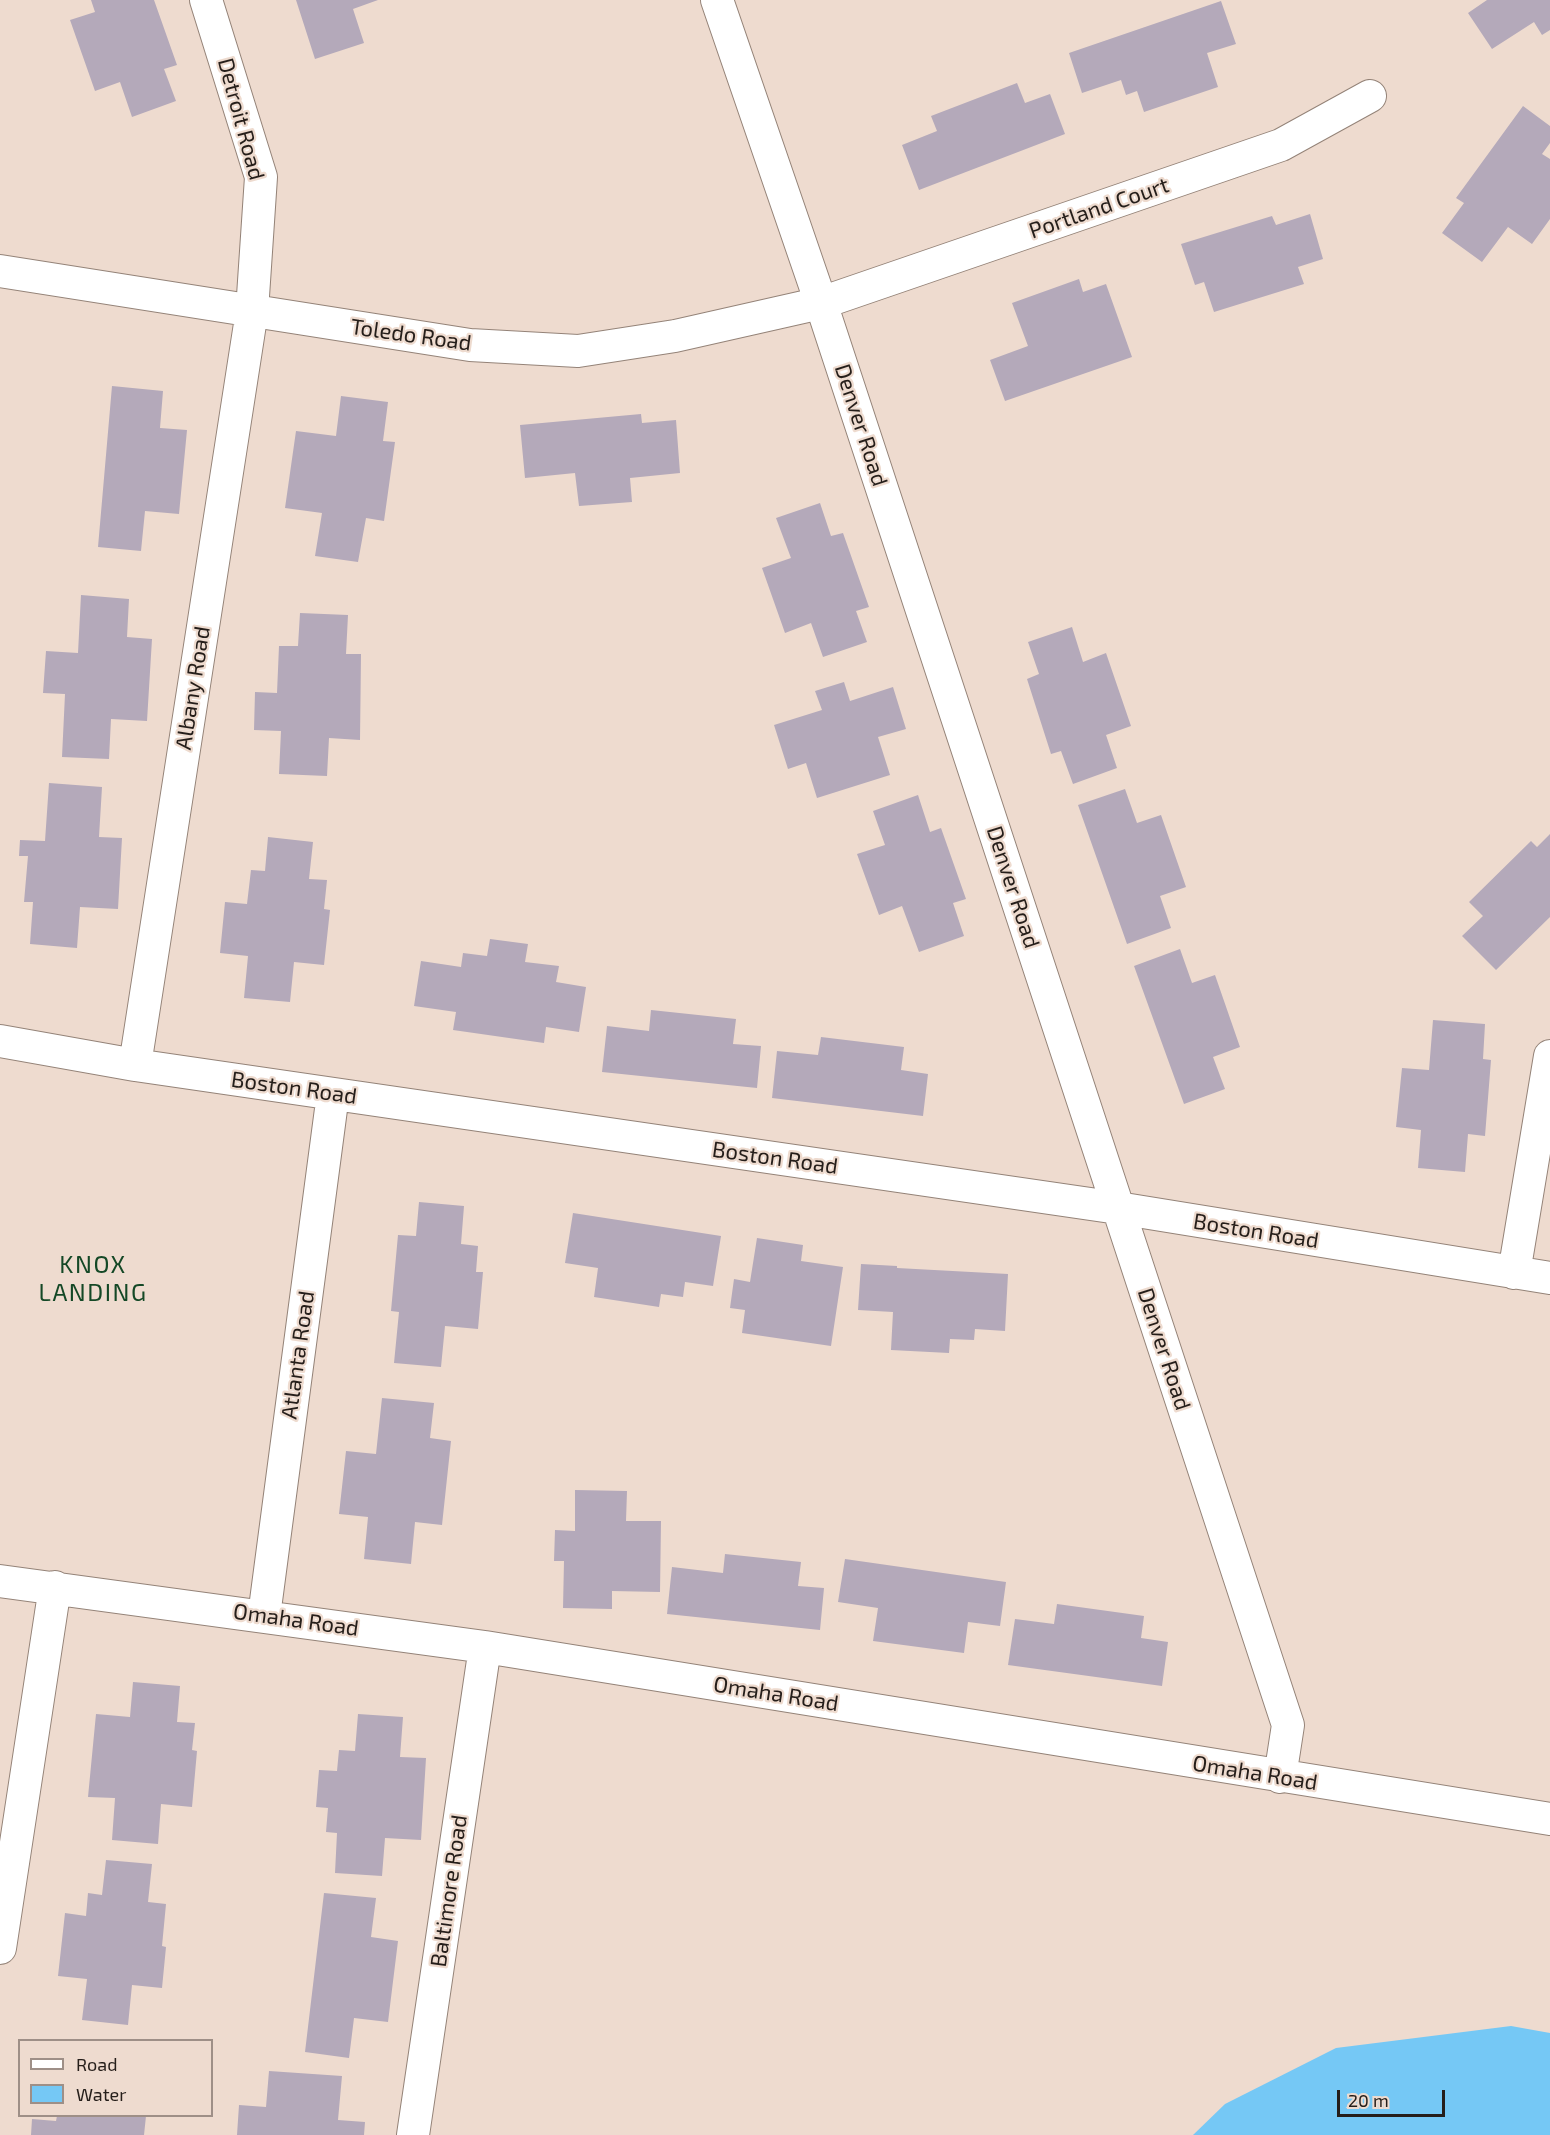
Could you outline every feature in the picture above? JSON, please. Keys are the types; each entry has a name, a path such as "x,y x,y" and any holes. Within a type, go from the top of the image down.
{"street":[{"name":"Detroit Road","path":"206,0 261,177 252,311"},
{"name":"Denver Road","path":"717,0 822,303 1288,1725 1280,1777"},
{"name":"Portland Court","path":"822,303 1281,145 1370,96"},
{"name":"Toledo Road","path":"0,271 470,345 578,351 675,336 822,303"},
{"name":"Albany Road","path":"135,1065 252,311"},
{"name":"Boston Road","path":"0,1041 135,1065 1118,1208 1550,1278"},
{"path":"1514,1273 1550,1056"},
{"name":"Atlanta Road","path":"264,1616 333,1094"},
{"name":"Omaha Road","path":"0,1581 485,1647 1550,1819"},
{"path":"0,1948 55,1587"},
{"name":"Baltimore Road","path":"413,2135 485,1647"}],"water":[{"path":"1511,2026 1550,2033 1550,2135 1193,2135 1225,2104 1336,2048"}],"building":[{"path":"91,0 154,0 177,65 164,69 176,101 132,117 120,82 95,91 70,20 95,12"},
{"path":"296,0 378,0 353,9 364,43 315,59"},
{"path":"1487,0 1550,0 1550,30 1542,35 1534,22 1492,49 1468,13"},
{"path":"1221,1 1236,44 1207,53 1218,87 1144,112 1137,91 1126,95 1121,80 1082,93 1069,53"},
{"path":"1017,83 1025,103 1050,94 1065,134 919,190 902,145 937,131 931,116"},
{"path":"1523,106 1550,126 1550,143 1542,154 1550,159 1550,219 1532,244 1508,227 1482,262 1442,233 1464,203 1456,198"},
{"path":"1310,214 1323,259 1298,267 1304,284 1214,312 1204,282 1195,285 1181,244 1272,216 1276,225"},
{"path":"1079,279 1083,292 1106,284 1132,357 1005,401 990,360 1028,346 1012,303"},
{"path":"112,386 163,391 160,428 187,430 179,514 145,511 141,551 98,547"},
{"path":"341,396 388,402 383,441 395,442 384,521 366,518 358,562 315,556 322,513 285,508 296,431 336,436"},
{"path":"641,414 642,423 676,420 680,473 630,478 632,502 579,506 575,473 525,478 520,425"},
{"path":"820,503 831,536 843,533 869,607 856,611 867,642 823,657 811,623 785,633 762,568 791,558 776,518"},
{"path":"81,595 129,599 127,637 152,639 147,721 111,719 109,759 62,757 65,694 43,693 46,651 78,653"},
{"path":"300,613 348,615 346,654 361,654 360,740 329,738 327,776 279,774 281,731 254,730 255,692 277,693 279,646 298,646"},
{"path":"1072,627 1083,662 1106,653 1131,726 1106,735 1117,768 1073,784 1061,751 1051,754 1027,679 1039,674 1028,642"},
{"path":"844,682 850,701 893,687 906,729 878,737 890,775 817,798 806,763 788,769 774,725 822,710 815,691"},
{"path":"49,783 102,787 99,837 122,838 118,909 80,907 77,948 30,944 33,902 24,902 28,856 19,856 20,840 45,841"},
{"path":"1125,789 1137,823 1161,815 1186,887 1160,896 1171,928 1127,944 1078,805"},
{"path":"918,795 930,832 941,828 966,899 953,903 964,936 919,952 902,906 879,915 857,854 885,845 873,811"},
{"path":"1550,834 1550,917 1496,970 1462,936 1483,916 1469,902 1531,841 1537,847"},
{"path":"268,837 313,842 309,879 327,880 324,909 330,910 324,965 294,962 290,1002 244,998 248,956 220,953 225,902 247,904 251,870 265,871"},
{"path":"490,939 528,944 525,962 559,966 556,982 586,987 579,1032 546,1027 544,1043 453,1030 456,1012 414,1006 421,961 461,967 463,953 487,956"},
{"path":"1180,949 1192,983 1215,975 1240,1047 1213,1057 1225,1089 1184,1104 1134,966"},
{"path":"651,1010 736,1019 733,1044 761,1046 757,1088 602,1072 607,1026 649,1031"},
{"path":"1433,1020 1485,1024 1483,1059 1491,1060 1485,1136 1468,1134 1465,1172 1418,1168 1421,1130 1396,1127 1402,1068 1429,1070"},
{"path":"821,1037 904,1047 901,1070 928,1074 923,1116 772,1098 777,1051 818,1055"},
{"path":"419,1202 464,1206 461,1244 478,1246 476,1272 483,1272 478,1329 445,1326 441,1367 394,1363 399,1312 391,1311 398,1235 416,1236"},
{"path":"573,1213 721,1236 713,1286 685,1282 683,1297 661,1294 659,1307 594,1297 598,1268 565,1263"},
{"path":"757,1238 803,1245 801,1261 843,1267 831,1346 742,1333 745,1310 730,1308 734,1279 750,1282"},
{"path":"861,1264 1008,1274 1005,1331 975,1329 974,1340 950,1339 949,1353 891,1350 893,1312 858,1310"},
{"path":"382,1398 434,1403 430,1438 451,1441 442,1525 415,1522 411,1564 364,1559 368,1517 339,1514 346,1451 376,1454"},
{"path":"575,1490 627,1491 626,1521 661,1521 660,1592 612,1591 612,1609 563,1608 564,1561 554,1561 555,1530 575,1531"},
{"path":"725,1554 801,1562 798,1586 824,1588 820,1630 667,1614 672,1567 723,1573"},
{"path":"845,1559 1006,1582 1000,1626 968,1622 964,1653 873,1641 878,1608 838,1602"},
{"path":"1057,1604 1144,1616 1141,1638 1168,1642 1162,1686 1008,1665 1015,1619 1054,1624"},
{"path":"133,1682 180,1686 177,1722 195,1723 192,1750 197,1751 192,1807 161,1804 158,1844 112,1840 115,1798 88,1797 96,1714 130,1717"},
{"path":"358,1714 403,1717 400,1757 426,1758 421,1840 385,1838 382,1876 335,1873 337,1833 326,1832 328,1808 316,1807 319,1770 337,1771 339,1750 355,1751"},
{"path":"106,1860 152,1864 148,1902 166,1904 162,1946 166,1947 162,1988 132,1985 128,2025 82,2020 87,1979 58,1976 65,1913 86,1916 88,1893 102,1895"},
{"path":"324,1893 376,1898 371,1937 398,1941 388,2022 354,2018 349,2058 305,2052"},
{"path":"269,2071 342,2076 338,2120 365,2122 364,2135 237,2135 239,2105 266,2107"},
{"path":"57,2117 146,2117 144,2135 31,2135 32,2119 56,2121"}],"district":[{"name":"KNOX LANDING","path":"93,1279"}]}
